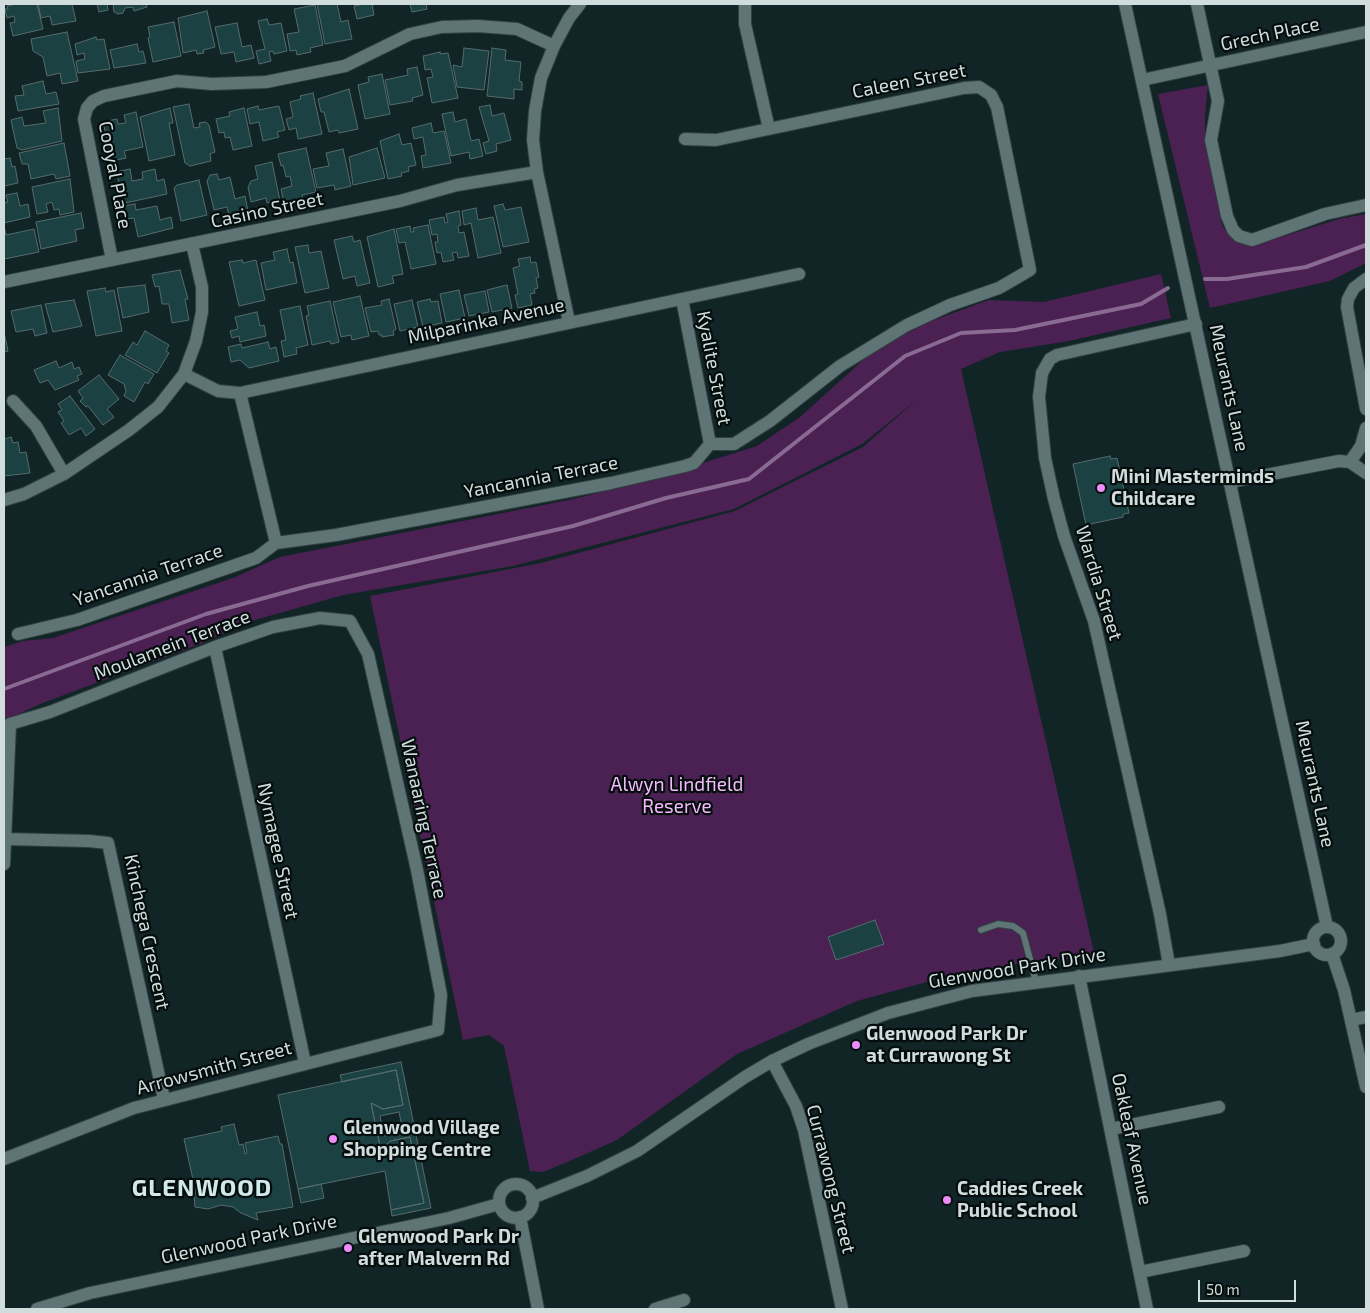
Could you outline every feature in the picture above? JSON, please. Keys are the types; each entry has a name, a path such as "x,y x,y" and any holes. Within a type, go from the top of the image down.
{"street":[{"path":"569,322 536,172 533,140 535,111 541,78 554,46 569,18 580,4"},
{"path":"745,4 746,24 769,128"},
{"name":"Meurants Lane","path":"1125,4 1327,926"},
{"path":"1197,4 1218,101 1212,132 1212,146 1226,216 1233,230 1239,236 1252,240 1325,214 1366,205"},
{"name":"Cooyal Place","path":"112,260 84,120 87,108 93,101 104,96 177,81 212,84 266,82 345,66 410,34 442,27 478,26 517,29 554,46"},
{"name":"Grech Place","path":"1142,80 1366,32"},
{"name":"Caleen Street","path":"686,138 716,140 964,88 979,87 991,95 998,107 1030,270 999,288 973,296 906,325 840,366 801,399 734,444 710,444"},
{"name":"Casino Street","path":"4,282 400,201 457,184 536,172"},
{"path":"4,500 24,494 64,474 129,430 151,412 184,374 196,341 202,312 202,287 192,244"},
{"name":"Milparinka Avenue","path":"184,374 218,391 240,393 798,274"},
{"path":"1366,279 1354,288 1348,299 1347,307 1366,409"},
{"name":"Kyalite Street","path":"682,299 710,444"},
{"name":"Wardia Street","path":"1169,965 1160,914 1094,620 1064,536 1054,499 1046,458 1039,397 1042,373 1050,359 1058,355 1196,324"},
{"path":"240,393 276,542"},
{"path":"13,401 36,426 64,474"},
{"path":"1350,462 1361,446 1366,428"},
{"name":"Yancannia Terrace","path":"18,634 77,620 256,558 276,542 336,535 611,483 685,466 694,462 710,444"},
{"path":"1230,482 1328,462 1350,462 1366,473"},
{"name":"Moulamein Terrace","path":"6,839 10,724 50,712 215,647 273,627 320,618 350,621"},
{"name":"Wanaaring Terrace","path":"350,621 368,654 418,870 441,996 438,1030"},
{"name":"Nymagee Street","path":"215,647 305,1064"},
{"path":"4,864 6,839"},
{"name":"Kinchega Crescent","path":"6,839 89,841 108,844 164,1100"},
{"path":"1327,926 1336,930 1341,937 1340,946 1332,954 1320,953 1314,944 1315,933 1327,926"},
{"name":"Glenwood Park Drive","path":"532,1198 592,1174 637,1151 745,1077 772,1061 850,1027 918,1003 972,991 1280,951 1314,944"},
{"path":"1332,954 1351,1020 1366,1087"},
{"name":"Oakleaf Avenue","path":"1079,976 1147,1309"},
{"path":"1351,1020 1366,1017"},
{"name":"Arrowsmith Street","path":"4,1157 134,1108 438,1030"},
{"name":"Currawong Street","path":"772,1061 796,1106 804,1130 842,1309"},
{"path":"1111,1129 1219,1107"},
{"path":"514,1184 528,1189 532,1198 531,1208 520,1217 514,1218 504,1214 499,1204 500,1193 508,1185 514,1184"},
{"name":"Glenwood Park Drive","path":"37,1309 90,1293 449,1218 499,1204"},
{"path":"520,1217 538,1309"},
{"path":"1140,1272 1244,1251"},
{"path":"655,1309 684,1300"}],"lane":[{"path":"980,930 998,924 1013,926 1023,933 1036,982"}],"green space":[{"path":"1208,85 1205,143 1222,226 1234,241 1255,245 1339,219 1366,214 1366,263 1330,281 1210,308 1158,94"},
{"name":"Alwyn Lindfield Reserve","path":"1161,274 1171,318 1069,341 1000,352 961,369 1095,957 1032,961 934,980 857,1001 737,1054 617,1140 543,1172 530,1171 504,1046 489,1035 463,1040 370,596 541,563 735,511 863,447 918,399 862,444 734,509 513,566 343,595 248,622 205,642 40,704 4,721 4,647 23,641 53,638 233,578 280,557 569,500 642,482 757,446 800,417 872,352 926,323 989,300 1044,302"}],"building":[{"path":"37,4 43,29 13,36 10,23 15,22 14,16 7,18 5,9 8,9 7,6"},
{"path":"38,4 72,4 76,21 52,25 50,16 41,18"},
{"path":"97,4 107,4 108,10 99,12"},
{"path":"113,4 146,4 147,7 134,11 133,7 125,8 123,13 118,14 114,12"},
{"path":"317,4 337,4 341,22 348,20 352,39 325,44"},
{"path":"378,4 372,5 374,15 357,19 354,6"},
{"path":"410,4 426,4 427,9 412,12"},
{"path":"315,5 323,45 310,48 311,52 297,55 296,50 290,51 287,34 299,32 294,9"},
{"path":"207,11 215,47 203,50 204,53 197,54 196,50 183,53 178,18"},
{"path":"267,19 269,25 281,23 287,51 274,54 273,51 269,52 271,61 259,64 256,51 265,49 258,21"},
{"path":"174,22 181,56 153,62 148,38 150,37 148,27"},
{"path":"237,23 242,47 251,45 254,58 236,62 234,52 221,54 215,27"},
{"path":"67,32 78,81 62,84 60,73 47,76 43,57 33,51 31,39"},
{"path":"96,37 97,40 104,39 110,69 78,73 76,61 85,59 84,53 77,55 75,44"},
{"path":"137,44 139,52 143,51 146,63 114,68 110,50"},
{"path":"464,48 489,51 484,90 457,87 453,65 462,67"},
{"path":"492,48 506,50 505,60 521,62 519,81 522,82 522,90 514,89 514,99 487,96"},
{"path":"440,52 440,54 448,53 458,98 432,103 427,78 433,77 431,69 425,70 423,56"},
{"path":"417,67 423,95 412,98 413,101 390,105 385,80 408,75 407,69"},
{"path":"382,74 390,114 365,119 358,85 369,82 368,77"},
{"path":"43,81 46,94 56,92 59,104 18,111 15,96 24,95 22,86"},
{"path":"349,89 358,129 339,133 338,130 329,132 324,112 321,112 318,99"},
{"path":"313,93 322,134 298,139 296,128 289,130 286,119 293,117 290,102 301,99 300,96"},
{"path":"189,104 194,128 200,127 199,123 206,122 209,125 215,152 210,154 211,161 190,166 185,163 173,107"},
{"path":"490,105 492,116 504,113 511,140 496,144 497,151 486,154 483,143 489,141 479,107"},
{"path":"258,106 259,110 279,106 285,130 277,132 279,137 263,141 259,122 250,124 247,109"},
{"path":"58,108 62,141 22,150 17,148 11,120 22,117 24,126 46,123 43,111"},
{"path":"170,108 173,123 169,123 175,155 149,161 140,117"},
{"path":"244,108 252,146 233,150 230,137 225,138 224,132 219,133 216,119 230,116 229,112"},
{"path":"136,112 143,147 124,151 126,158 112,161 103,122 117,119 118,124 126,123 124,115"},
{"path":"453,112 455,122 466,119 471,141 479,139 483,156 470,159 469,152 451,156 442,114"},
{"path":"431,123 433,133 444,131 451,163 423,168 421,156 426,155 423,137 414,139 412,128"},
{"path":"399,134 402,145 411,143 416,165 408,167 409,171 401,173 402,176 388,179 380,141"},
{"path":"64,143 70,176 56,179 54,174 31,179 28,164 22,164 19,153"},
{"path":"306,148 316,192 302,195 303,199 284,203 281,189 292,186 290,176 286,177 278,154"},
{"path":"377,148 385,178 353,185 349,157"},
{"path":"343,149 351,186 335,190 334,185 317,188 313,169 329,166 326,153"},
{"path":"10,158 12,167 15,166 18,183 4,186 4,159"},
{"path":"272,162 280,201 267,203 266,198 251,202 248,187 251,181 258,179 255,166"},
{"path":"130,169 132,181 143,179 142,172 155,169 157,181 164,179 167,194 125,203 116,172"},
{"path":"217,174 219,180 230,177 235,199 245,196 248,211 229,216 227,207 214,210 207,181 210,175"},
{"path":"70,179 74,212 60,215 59,209 54,210 52,202 46,204 48,212 37,214 32,187"},
{"path":"199,180 207,215 181,221 174,188 177,185"},
{"path":"17,193 20,206 28,204 30,217 4,223 4,203 8,202 6,195"},
{"path":"135,204 136,210 157,206 160,220 171,217 173,228 138,237 134,218 126,219 123,206"},
{"path":"503,204 505,210 521,207 529,242 503,247 494,206"},
{"path":"476,208 478,220 493,217 501,253 478,258 471,223 464,225 462,211"},
{"path":"459,211 461,225 458,226 459,233 464,232 469,256 458,258 457,252 452,253 454,260 443,262 441,252 437,253 435,242 438,242 437,234 432,235 429,220 444,217 445,223 448,222 446,214"},
{"path":"81,213 84,228 75,230 77,241 41,249 36,222"},
{"path":"428,225 436,264 411,269 405,242 399,243 396,229 410,226 411,232 414,232 413,228"},
{"path":"4,226 6,235 34,229 39,252 4,259"},
{"path":"394,229 403,274 392,276 394,283 378,287 367,237"},
{"path":"352,236 354,242 360,240 370,283 357,286 355,276 343,279 334,240"},
{"path":"308,245 309,253 321,251 329,288 305,293 295,247"},
{"path":"287,249 290,263 293,262 297,283 266,290 261,263 275,260 273,252"},
{"path":"530,257 531,263 536,262 539,277 536,278 538,288 534,289 535,293 530,294 532,305 518,308 515,295 518,294 513,268 520,266 518,259"},
{"path":"242,260 243,263 256,260 265,300 239,306 229,262"},
{"path":"180,270 188,299 185,299 189,320 172,323 169,304 162,304 159,286 155,287 152,275"},
{"path":"145,285 149,312 123,318 117,288"},
{"path":"507,285 512,308 492,312 487,290"},
{"path":"105,288 106,292 114,290 122,331 96,336 87,291"},
{"path":"459,290 465,318 446,322 440,294"},
{"path":"485,291 489,312 469,316 464,295"},
{"path":"360,296 369,336 352,340 351,335 341,337 333,302"},
{"path":"389,299 396,329 393,331 394,335 382,337 378,331 371,332 365,308 382,305 381,301"},
{"path":"430,299 431,302 438,301 442,323 423,327 417,302"},
{"path":"74,300 82,326 53,332 45,304"},
{"path":"412,300 418,327 400,331 394,304"},
{"path":"330,301 339,342 331,344 330,341 312,345 306,316 309,315 307,306"},
{"path":"41,305 47,333 35,336 33,329 16,332 11,311"},
{"path":"300,306 308,345 296,348 297,354 284,357 281,341 286,340 280,310"},
{"path":"257,312 260,326 264,325 266,336 240,342 239,336 232,338 230,331 238,329 235,317"},
{"path":"145,331 169,345 166,351 169,353 157,373 125,355 133,342 137,345"},
{"path":"4,332 8,351 4,352"},
{"path":"268,342 270,349 276,347 279,361 249,368 240,360 231,362 228,347 241,344 242,348"},
{"path":"120,355 154,374 148,384 145,382 134,402 124,396 126,391 124,384 108,375"},
{"path":"56,361 59,368 72,362 74,369 79,367 82,374 77,376 79,380 55,390 48,380 40,383 34,370"},
{"path":"99,375 119,399 107,409 114,417 103,425 88,406 86,407 80,401 83,398 78,391"},
{"path":"70,396 95,429 86,436 81,428 69,435 61,423 64,421 58,412 62,410 58,404"},
{"path":"11,437 13,443 18,442 20,453 26,452 30,473 4,476 4,439"},
{"name":"Mini Masterminds Childcare","path":"1110,456 1111,459 1117,458 1129,513 1123,514 1123,517 1086,525 1073,464"},
{"path":"875,920 884,944 836,960 828,937"},
{"path":"401,1062 431,1208 392,1216 391,1210 424,1203 410,1137 390,1141 381,1151 371,1103 383,1109 403,1105 396,1070 342,1082 340,1075","holes":["399,1112 403,1132 384,1136 380,1116"]},
{"name":"Glenwood Village Shopping Centre","path":"396,1070 403,1105 383,1109 371,1103 381,1151 390,1141 410,1137 424,1203 391,1210 385,1171 298,1189 278,1095"},
{"path":"234,1124 239,1145 243,1144 245,1154 247,1153 245,1143 278,1136 280,1144 282,1144 293,1207 256,1213 258,1220 241,1213 233,1207 221,1205 208,1209 195,1207 194,1194 196,1193 184,1139 222,1131 221,1127"},
{"path":"321,1184 324,1198 301,1203 298,1189"}],"waterway":[{"path":"1205,279 1227,279 1306,267 1366,245"},
{"path":"4,689 206,614 308,586 573,526 666,498 749,479 905,356 961,333 1015,330 1141,304 1168,288"}],"place":[{"name":"Mini Masterminds Childcare","path":"1101,488"},
{"name":"Glenwood Park Dr at Currawong St","path":"856,1045"},
{"name":"Glenwood Village Shopping Centre","path":"333,1139"},
{"name":"Caddies Creek Public School","path":"947,1200"},
{"name":"Glenwood Park Dr after Malvern Rd","path":"348,1248"}],"district":[{"name":"GLENWOOD","path":"202,1188"}]}
